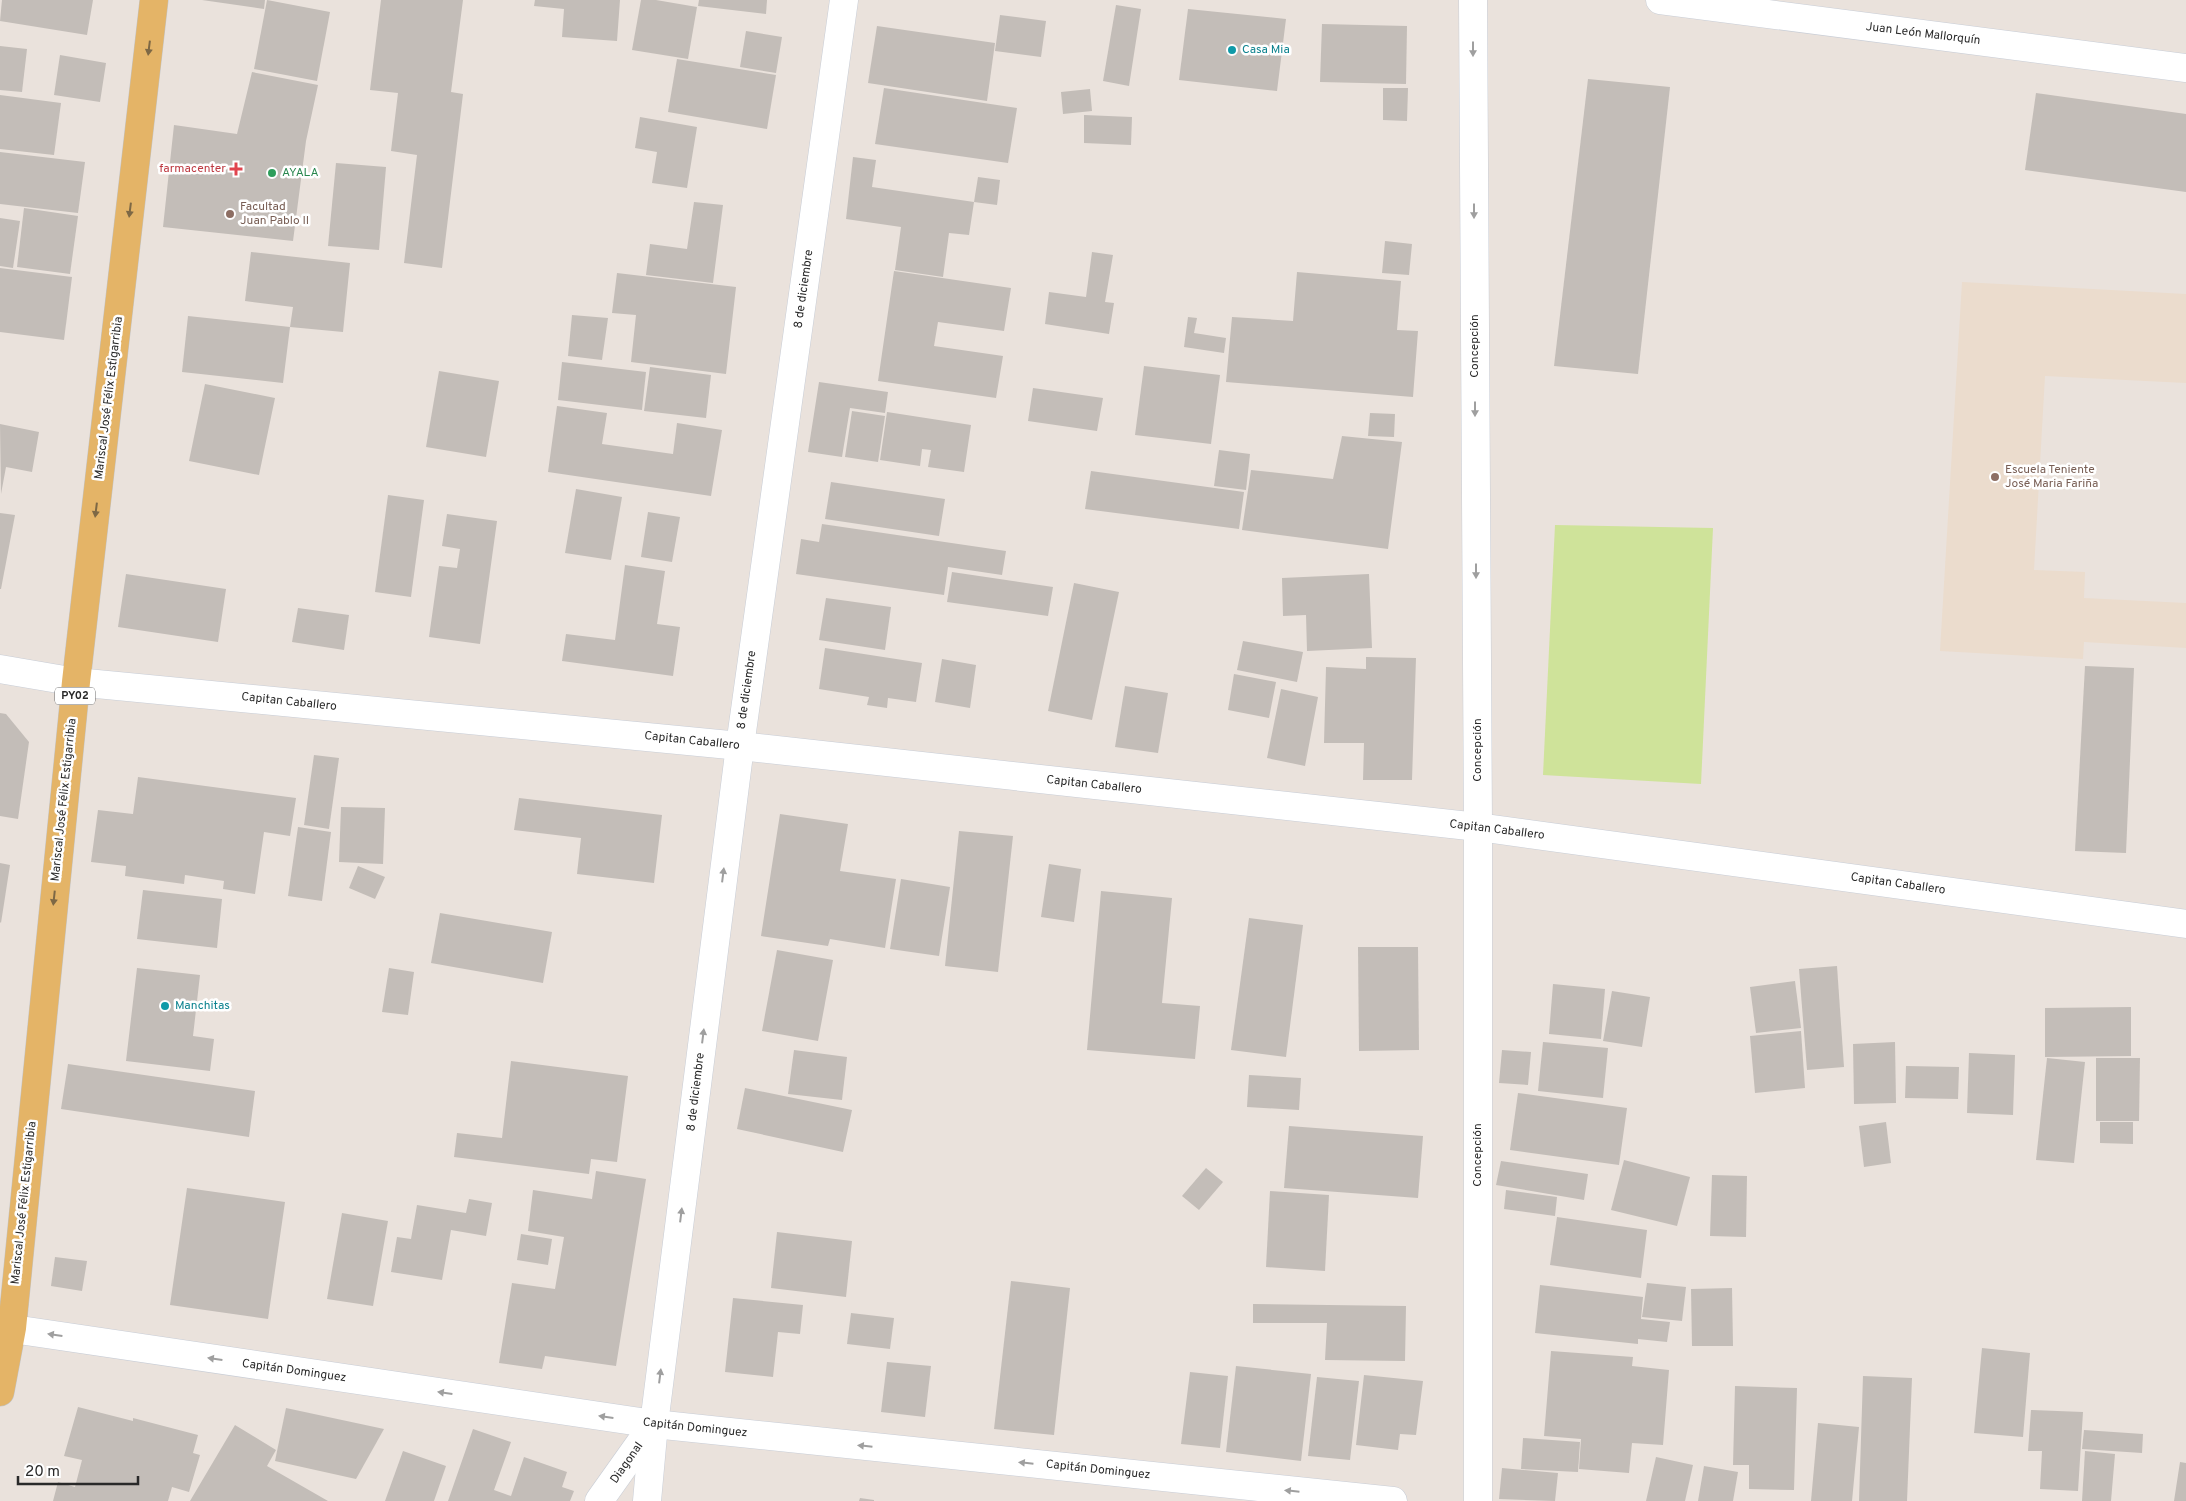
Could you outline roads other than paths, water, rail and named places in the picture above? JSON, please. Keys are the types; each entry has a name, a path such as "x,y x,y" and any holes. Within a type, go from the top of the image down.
{"main road":[{"name":"Mariscal José Félix Estigarribia","path":"0,1392 76,682 154,0"}],"street":[{"name":"8 de diciembre","path":"647,1501 654,1424 740,746 844,0"},
{"name":"Concepción","path":"1472,0 1478,827 1478,1501"},
{"name":"Juan León Mallorquín","path":"1660,0 2186,68"},
{"name":"Capitan Caballero","path":"0,669 76,682 740,746 1478,827 2186,924"},
{"name":"Capitán Dominguez","path":"6,1328 654,1424 1393,1501"},
{"name":"Diagonal","path":"600,1501 654,1424"}],"place":[{"name":"Casa Mia","path":"1232,50"},
{"name":"farmacenter","path":"236,169"},
{"name":"AYALA","path":"272,173"},
{"name":"Facultad Juan Pablo II","path":"230,214"},
{"name":"Escuela Teniente José Maria Fariña","path":"1995,477"},
{"name":"Manchitas","path":"165,1006"}]}
